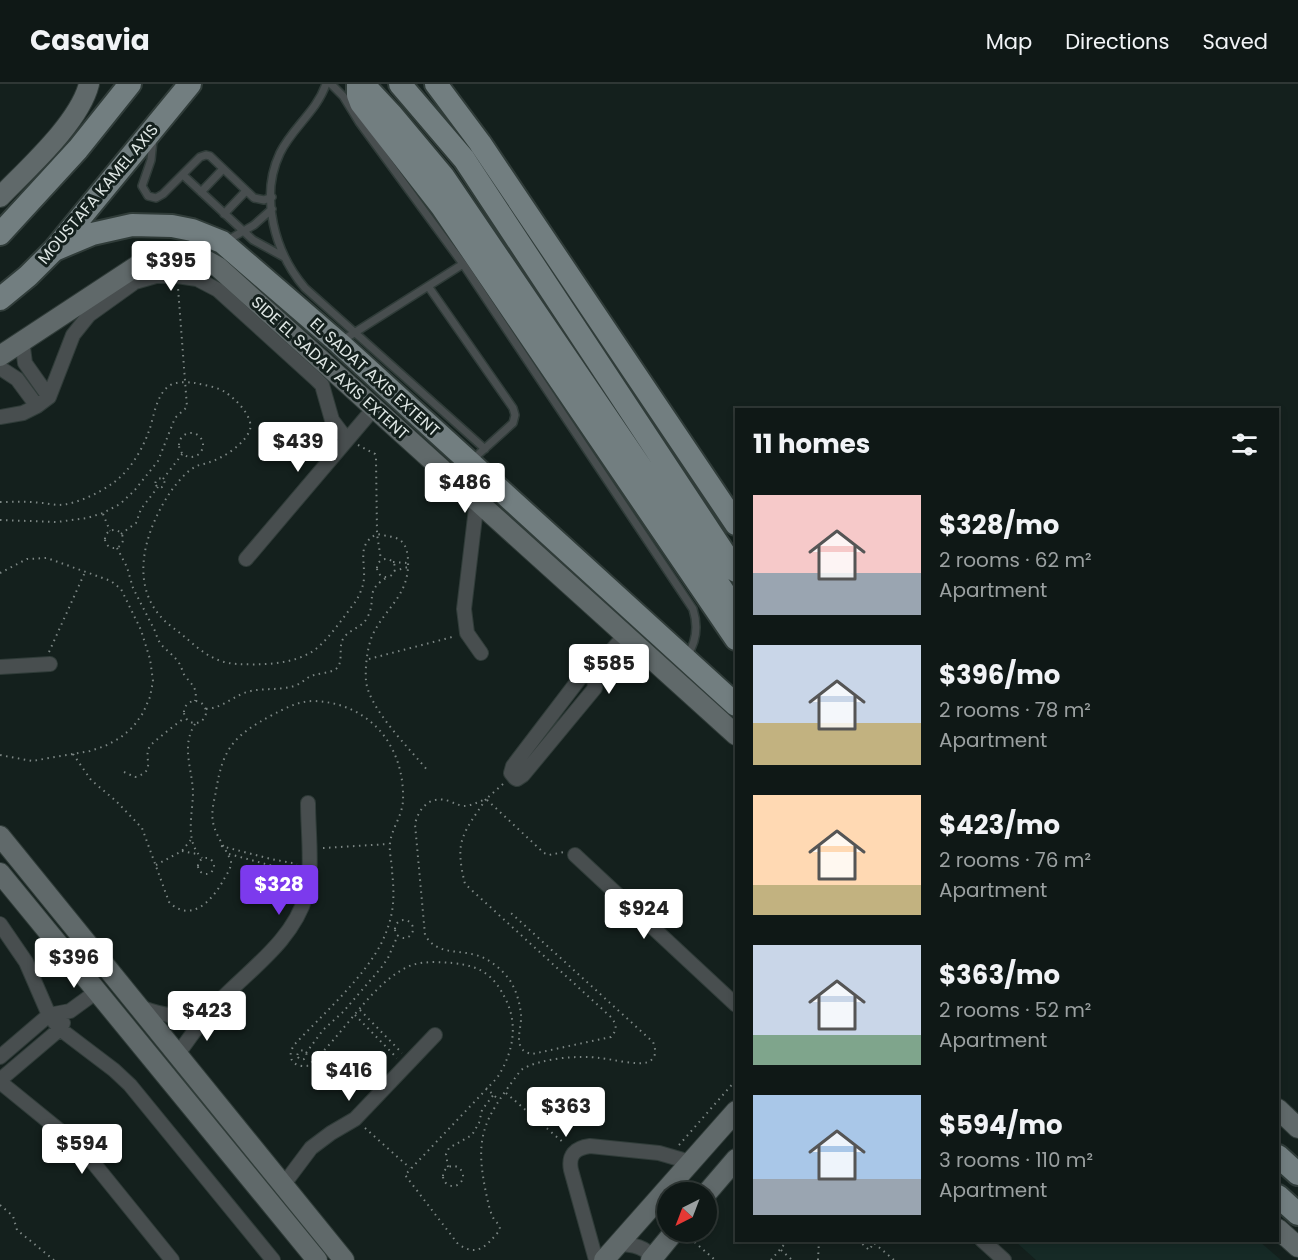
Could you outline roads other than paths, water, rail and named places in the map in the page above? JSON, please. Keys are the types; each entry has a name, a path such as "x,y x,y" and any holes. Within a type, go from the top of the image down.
{"main road":[{"path":"78,149 96,116 109,84"},
{"path":"0,234 11,225 78,149 130,84"},
{"name":"MOUSTAFA KAMEL AXIS","path":"0,299 54,250 190,84"},
{"path":"358,84 361,103 416,171 461,235 735,638"},
{"path":"363,84 443,176 690,520 735,570"},
{"path":"400,84 464,159 690,520 735,611"},
{"path":"436,84 480,144 735,523"},
{"name":"EL SADAT AXIS EXTENT","path":"54,250 92,234 132,225 172,226 192,230 222,242 347,338 477,456 735,704"},
{"path":"1279,1157 1298,1174"},
{"path":"1279,1197 1298,1214"}],"street":[{"path":"0,197 73,118 86,96 89,84"},
{"name":"SIDE EL SADAT AXIS EXTENT","path":"0,356 149,258 163,254 185,254 205,260 218,267 375,407 735,733"},
{"path":"0,417 23,413 49,398 73,335 89,315 135,282 156,276 177,276 197,279 218,290 319,382 332,420 348,440"},
{"path":"22,340 25,363 49,398"},
{"path":"0,368 17,379 37,406"},
{"path":"246,559 375,407"},
{"path":"477,500 465,599 467,633 481,653"},
{"path":"512,776 517,779 523,775 595,688 596,681 591,674 626,634"},
{"path":"0,667 50,664"},
{"path":"178,1054 211,1011 284,935 303,906 309,871 308,803"},
{"path":"0,836 344,1260"},
{"path":"575,855 735,1004"},
{"path":"0,873 317,1260"},
{"path":"0,924 26,962 49,1015 60,1029 130,1085 273,1260"},
{"path":"96,992 70,1011 60,1029 0,1081 87,1155 172,1260"},
{"path":"139,1006 162,1015 196,1016 211,1011"},
{"path":"0,1057 49,1015 70,1011"},
{"path":"284,1184 296,1165 311,1148 331,1132 355,1119 435,1035"},
{"path":"1279,1110 1298,1128"},
{"path":"604,1260 735,1112"},
{"path":"222,1144 240,1130"},
{"path":"596,1260 569,1162 574,1152 582,1147 590,1146 645,1150 690,1162"},
{"path":"716,1182 735,1160"},
{"path":"1279,1230 1298,1247"},
{"path":"617,1244 637,1246 654,1259 674,1242"},
{"path":"984,1242 1004,1260"}],"lane":[{"path":"326,84 313,110 280,152 274,174 272,209 276,233 284,257 305,288 347,338 463,264"},
{"path":"332,84 344,96 359,122 463,264 693,609 696,619 696,636 685,658"},
{"path":"153,131 151,160 142,186 145,194 152,197 160,196 204,155 210,156 254,198 258,200 272,197"},
{"path":"201,192 223,169"},
{"path":"183,174 244,232 263,247 284,257"},
{"path":"225,214 246,191"},
{"path":"222,242 244,232 272,209"},
{"path":"428,286 514,411 513,423 477,456"}]}
